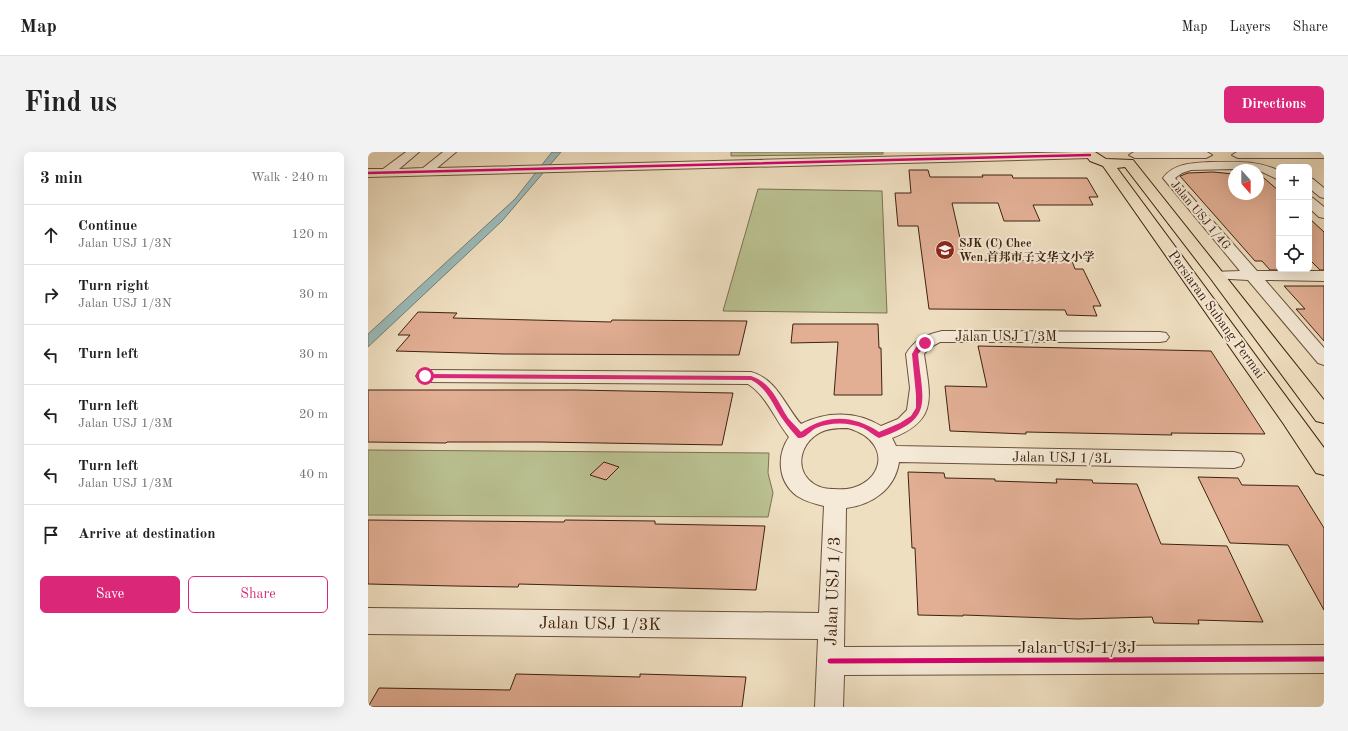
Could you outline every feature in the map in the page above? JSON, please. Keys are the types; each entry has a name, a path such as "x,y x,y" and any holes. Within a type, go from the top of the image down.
{"main road":[{"path":"1089,154 1097,160 1108,163 1132,157"},
{"name":"Persiaran Subang Permai","path":"1132,157 1217,275 1324,415"},
{"name":"Persiaran Subang Permai","path":"1108,163 1277,398 1324,466"}],"street":[{"path":"387,172 413,152"},
{"path":"433,171 429,170 429,168 450,152"},
{"path":"368,173 1089,154"},
{"path":"1259,155 1268,165 1267,170 1276,174"},
{"path":"1274,155 1289,166 1324,166"},
{"path":"1132,157 1324,155"},
{"name":"Jalan USJ 1/4G","path":"1247,270 1169,178 1172,174 1179,170 1197,167 1251,167 1267,170"},
{"path":"1312,184 1324,194"},
{"path":"1312,204 1324,214"},
{"path":"1217,275 1276,265"},
{"path":"1312,265 1324,265"},
{"path":"1247,270 1324,276"},
{"path":"1247,270 1322,354"},
{"name":"Jalan USJ 1/3M","path":"879,435 902,425 913,418 919,408 920,395 915,354 918,348 933,338 942,336 1160,337"},
{"path":"425,376 751,378 760,382 768,390 786,419 800,436"},
{"path":"848,421 865,426 879,435 886,444 889,454 888,469 882,481 869,492 853,498 835,500 817,496 803,488 793,475 789,462 792,448 800,436 814,426 830,422 848,421"},
{"name":"Jalan USJ 1/3L","path":"889,454 1234,460"},
{"name":"Jalan USJ 1/3","path":"829,707 835,500"},
{"name":"Jalan USJ 1/3K","path":"368,620 831,626"},
{"name":"Jalan USJ 1/3J","path":"830,662 1324,659"}],"green space":[{"path":"731,152 883,152 883,154 731,156"},
{"path":"758,189 882,191 887,313 723,311"},
{"path":"368,450 769,453 768,473 773,493 768,517 368,515"}],"water":[{"path":"552,152 561,152 502,221 368,347 368,334 515,199"}],"building":[{"path":"909,170 928,170 930,177 983,177 982,175 1012,175 1013,178 1087,178 1098,197 1089,197 1093,205 1033,205 1040,221 1004,221 998,203 952,203 965,260 1072,261 1075,269 1083,269 1101,306 1093,306 1097,316 1067,315 1065,310 929,309 918,226 898,226 895,193 911,193"},
{"path":"1213,172 1228,173 1228,200 1264,200 1264,178 1276,188 1276,270 1270,270 1262,261 1255,261 1180,176 1188,173"},
{"path":"1312,221 1324,232 1324,270 1320,270 1312,262"},
{"path":"1284,286 1324,286 1324,341 1296,309 1305,309"},
{"path":"418,312 457,313 453,318 611,322 612,320 747,321 739,355 503,354 396,351 410,335 398,335"},
{"path":"793,324 878,324 879,348 881,348 882,395 834,395 838,342 791,343"},
{"path":"978,346 1211,351 1265,434 1171,433 1172,435 1026,432 1026,434 950,431 945,386 987,387"},
{"path":"368,390 575,390 733,393 722,445 540,442 446,443 368,442"},
{"path":"604,462 619,467 606,480 590,475"},
{"path":"908,472 944,473 945,478 995,479 995,481 1057,483 1056,479 1092,480 1093,483 1137,484 1161,544 1227,546 1263,622 1198,620 1199,624 1154,623 1152,617 1078,619 918,615 915,548 912,548"},
{"path":"1198,477 1238,478 1242,485 1298,486 1324,528 1324,610 1288,545 1230,543"},
{"path":"368,520 564,522 565,520 655,521 655,524 765,526 756,590 519,584 518,587 368,584"},
{"path":"516,674 640,677 640,674 746,677 742,707 368,707 379,688 510,690"}],"cycle path":[{"path":"368,173 1090,155"},
{"path":"830,661 1324,659"}],"place":[{"name":"SJK (C) Chee Wen 首邦市子文华文小学","path":"945,250"}],"route":[{"path":"425,376 751,378 760,382 768,390 786,419 800,436 814,426 830,422 848,421 865,426 879,435 902,425 913,418 919,408 920,395 915,354 918,348 925,343"}]}
